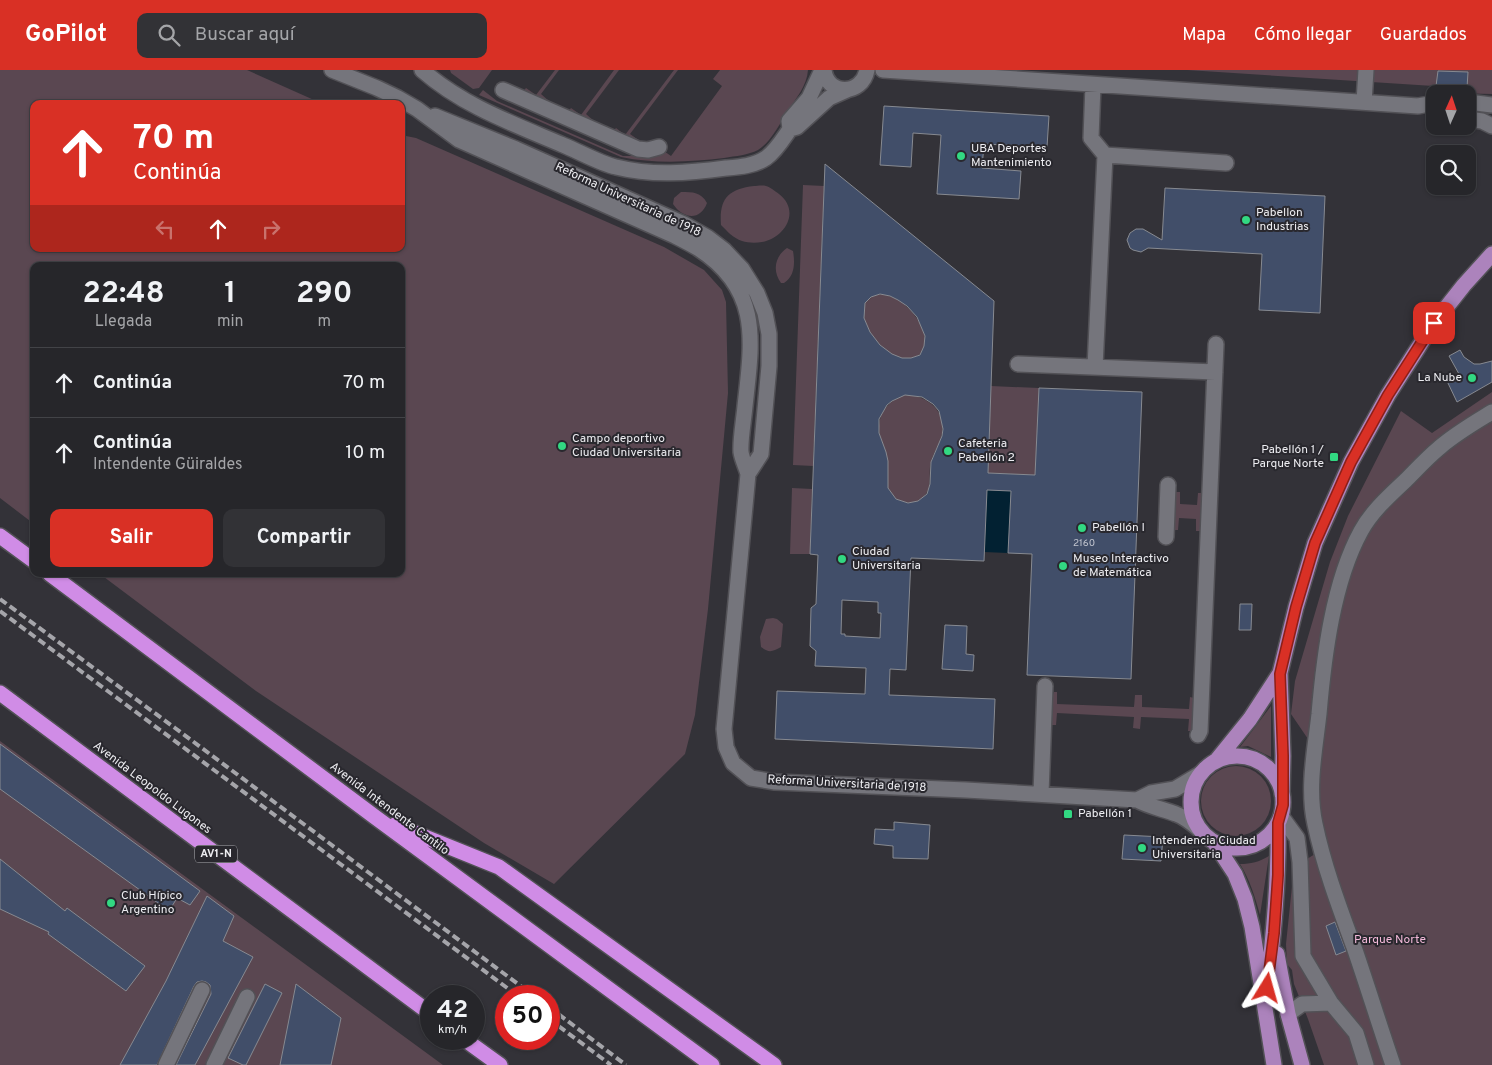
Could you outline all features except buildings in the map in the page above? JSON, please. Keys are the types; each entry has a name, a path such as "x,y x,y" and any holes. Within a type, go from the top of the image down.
{"highway":[{"path":"0,536 30,558"},
{"name":"Avenida Intendente Cantilo","path":"54,577 375,817 711,1064"},
{"name":"Avenida Leopoldo Lugones","path":"0,693 420,1006"},
{"path":"375,817 499,867 774,1065"},
{"path":"479,1050 500,1065"}],"main road":[{"path":"1264,1007 1274,933 1279,820 1283,805 1280,674 1296,607 1315,543 1351,462 1388,395 1434,323 1492,254"},
{"path":"1216,761 1250,719 1280,674"},
{"path":"1274,1065 1252,927 1245,899 1235,874 1214,842 1200,830 1193,817 1191,802 1193,788 1200,774 1216,761 1232,756 1249,758 1265,765 1276,778 1282,794"},
{"path":"1214,842 1228,847 1242,848 1257,843 1269,835 1279,820"},
{"path":"1274,933 1288,1014 1302,1065"}],"lane":[{"name":"Reforma Universitaria de 1918","path":"332,70 401,100"},
{"path":"422,70 474,106 614,167 668,174 744,166 767,158 776,150 790,129 789,121 809,98 823,70"},
{"path":"823,70 828,81 833,86 847,90"},
{"path":"790,129 797,128 829,98 858,85 866,75 866,70"},
{"path":"884,70 1418,106 1426,105"},
{"path":"1364,102 1366,70"},
{"path":"1093,85 1091,138 1105,155 1095,367"},
{"path":"503,90 638,149 648,150 659,147"},
{"name":"Reforma Universitaria de 1918","path":"405,102 417,109 516,148 684,224 707,237 724,250 742,269 763,306 769,334 761,454 748,474 724,729 726,747 734,763 751,778 775,782 1137,800 1150,807 1177,814 1200,830"},
{"path":"1476,103 1492,105"},
{"path":"1418,106 1426,109"},
{"path":"1476,120 1492,126"},
{"path":"1105,155 1226,163"},
{"path":"1198,736 1200,731 1216,344"},
{"path":"1018,364 1215,372"},
{"path":"1393,1065 1332,886 1312,808 1322,685 1340,584 1349,556 1362,530 1384,502 1439,448 1473,423 1492,412"},
{"path":"1166,537 1168,485"},
{"path":"1041,794 1046,686"},
{"name":"Reforma Universitaria de 1918","path":"1137,800 1151,793 1176,789 1200,774"},
{"path":"1279,820 1297,838 1300,862 1302,956 1331,1003 1356,1033 1366,1065"},
{"path":"166,1065 202,990"},
{"path":"214,1065 247,997"},
{"path":"1288,1014 1302,1004 1331,1003"}],"green space":[{"name":"Campo deportivo Ciudad Universitaria","path":"0,70 247,70 314,100 30,100 30,252 405,252 405,136 416,138 664,247 704,270 722,290 726,302 728,393 708,609 695,715 685,754 554,884 484,843 256,691 104,577 405,577 405,262 30,262 30,521 0,498"},
{"path":"450,70 492,70 479,88 473,89 451,73"},
{"path":"555,70 559,70 541,94 550,102 548,105 522,93 526,88 536,95"},
{"path":"614,70 619,70 586,114 595,122 593,124 567,113 571,108 581,115"},
{"path":"674,70 678,70 630,134 640,141 638,144 612,133 616,128 625,135"},
{"path":"720,70 808,70 806,81 798,97 771,137 758,150 733,157 686,161 647,161 621,157 479,95 483,90 497,101 623,156 644,156 661,149 671,156 722,86 713,79"},
{"path":"1187,70 1492,70 1492,94 1476,94 1476,85 1426,86"},
{"path":"803,185 824,186 813,466 793,465"},
{"path":"766,186 779,194 786,201 789,208 789,216 783,230 777,235 762,242 752,243 742,241 730,234 721,225 721,216 727,197 745,187"},
{"path":"681,192 693,193 702,197 707,203 704,209 700,213 691,216 681,212 673,204 674,198"},
{"path":"787,248 793,251 793,269 788,280 781,283 776,274 776,264 777,259"},
{"path":"884,294 897,299 905,305 920,324 925,338 925,345 917,356 909,359 900,358 884,349 871,334 864,316 865,303 874,295"},
{"path":"991,386 1039,388 1035,475 988,473"},
{"name":"Parque Norte","path":"1492,392 1492,1065 1324,1065 1294,984 1292,970 1287,964 1286,944 1294,867 1315,854 1304,812 1303,776 1308,739 1291,714 1295,681 1330,562 1348,516 1401,411 1432,433"},
{"path":"905,395 921,398 935,407 942,420 943,428 931,462 930,481 926,494 919,501 912,503 900,501 889,491 879,431 881,415 884,410 890,403"},
{"path":"792,488 812,489 810,554 790,554"},
{"path":"1174,492 1180,492 1180,504 1197,505 1198,493 1203,493 1201,531 1196,531 1196,519 1179,518 1178,530 1172,530"},
{"path":"773,618 783,624 781,647 768,651 761,647 760,637 766,619"},
{"path":"1054,692 1057,692 1057,704 1134,707 1135,695 1142,695 1142,707 1189,709 1190,697 1194,698 1193,731 1188,731 1189,719 1141,717 1140,729 1133,728 1134,717 1057,713 1056,725 1052,725 1050,708"},
{"path":"1271,706 1271,757 1248,746 1240,747"},
{"name":"Club Hípico Argentino","path":"0,741 443,1065 0,1065"},
{"path":"1236,766 1255,772 1265,782 1271,801 1265,820 1255,830 1236,836 1217,830 1207,820 1201,801 1207,782 1217,772"},
{"path":"1269,856 1260,915 1249,882 1240,864 1248,864"}],"water":[{"path":"987,490 1011,491 1008,553 984,552"}],"railway":[{"path":"0,599 519,985"},
{"path":"0,611 503,985"},
{"path":"560,1015 626,1065"},
{"path":"560,1027 611,1065"}],"place":[{"name":"UBA Deportes Mantenimiento","path":"961,156"},
{"name":"Pabellon Industrias","path":"1246,220"},
{"name":"La Nube","path":"1472,378"},
{"name":"Campo deportivo Ciudad Universitaria","path":"562,446"},
{"name":"Cafeteria Pabellón 2","path":"948,451"},
{"name":"Pabellón 1 / Parque Norte","path":"1334,457"},
{"name":"Pabellón I","path":"1082,528"},
{"name":"Ciudad Universitaria","path":"842,559"},
{"name":"Museo Interactivo de Matemática","path":"1063,566"},
{"name":"Pabellón 1","path":"1068,814"},
{"name":"Intendencia Ciudad Universitaria","path":"1142,848"},
{"name":"Club Hípico Argentino","path":"111,903"}],"route":[{"path":"1267,988 1274,933 1278,875 1278,823 1283,805 1280,674 1296,607 1315,543 1351,462 1388,395 1434,323"}]}
